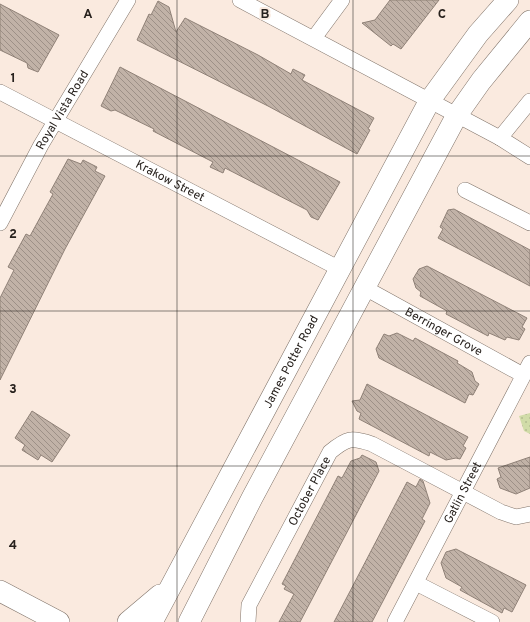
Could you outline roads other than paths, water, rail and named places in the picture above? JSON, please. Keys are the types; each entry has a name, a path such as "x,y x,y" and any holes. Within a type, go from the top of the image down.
{"main road":[{"name":"James Potter Road","path":"152,622 430,100 478,34 508,0"},
{"path":"191,619 457,116 481,80 530,21"},
{"path":"128,622 170,586"},
{"path":"0,591 59,622"}],"street":[{"name":"Royal Vista Road","path":"0,223 56,121 128,0"},
{"path":"240,0 430,100 500,138 530,157"},
{"path":"314,38 342,0"},
{"name":"Krakow Street","path":"0,92 340,269"},
{"path":"500,138 530,101"},
{"path":"465,190 530,223"},
{"name":"Berringer Grove","path":"365,288 527,369"},
{"name":"Gatlin Street","path":"395,622 527,369"},
{"name":"October Place","path":"248,622 249,605 330,452 342,442 356,439 372,444 462,493 501,512 516,517 530,514"},
{"path":"416,583 492,622"}]}
